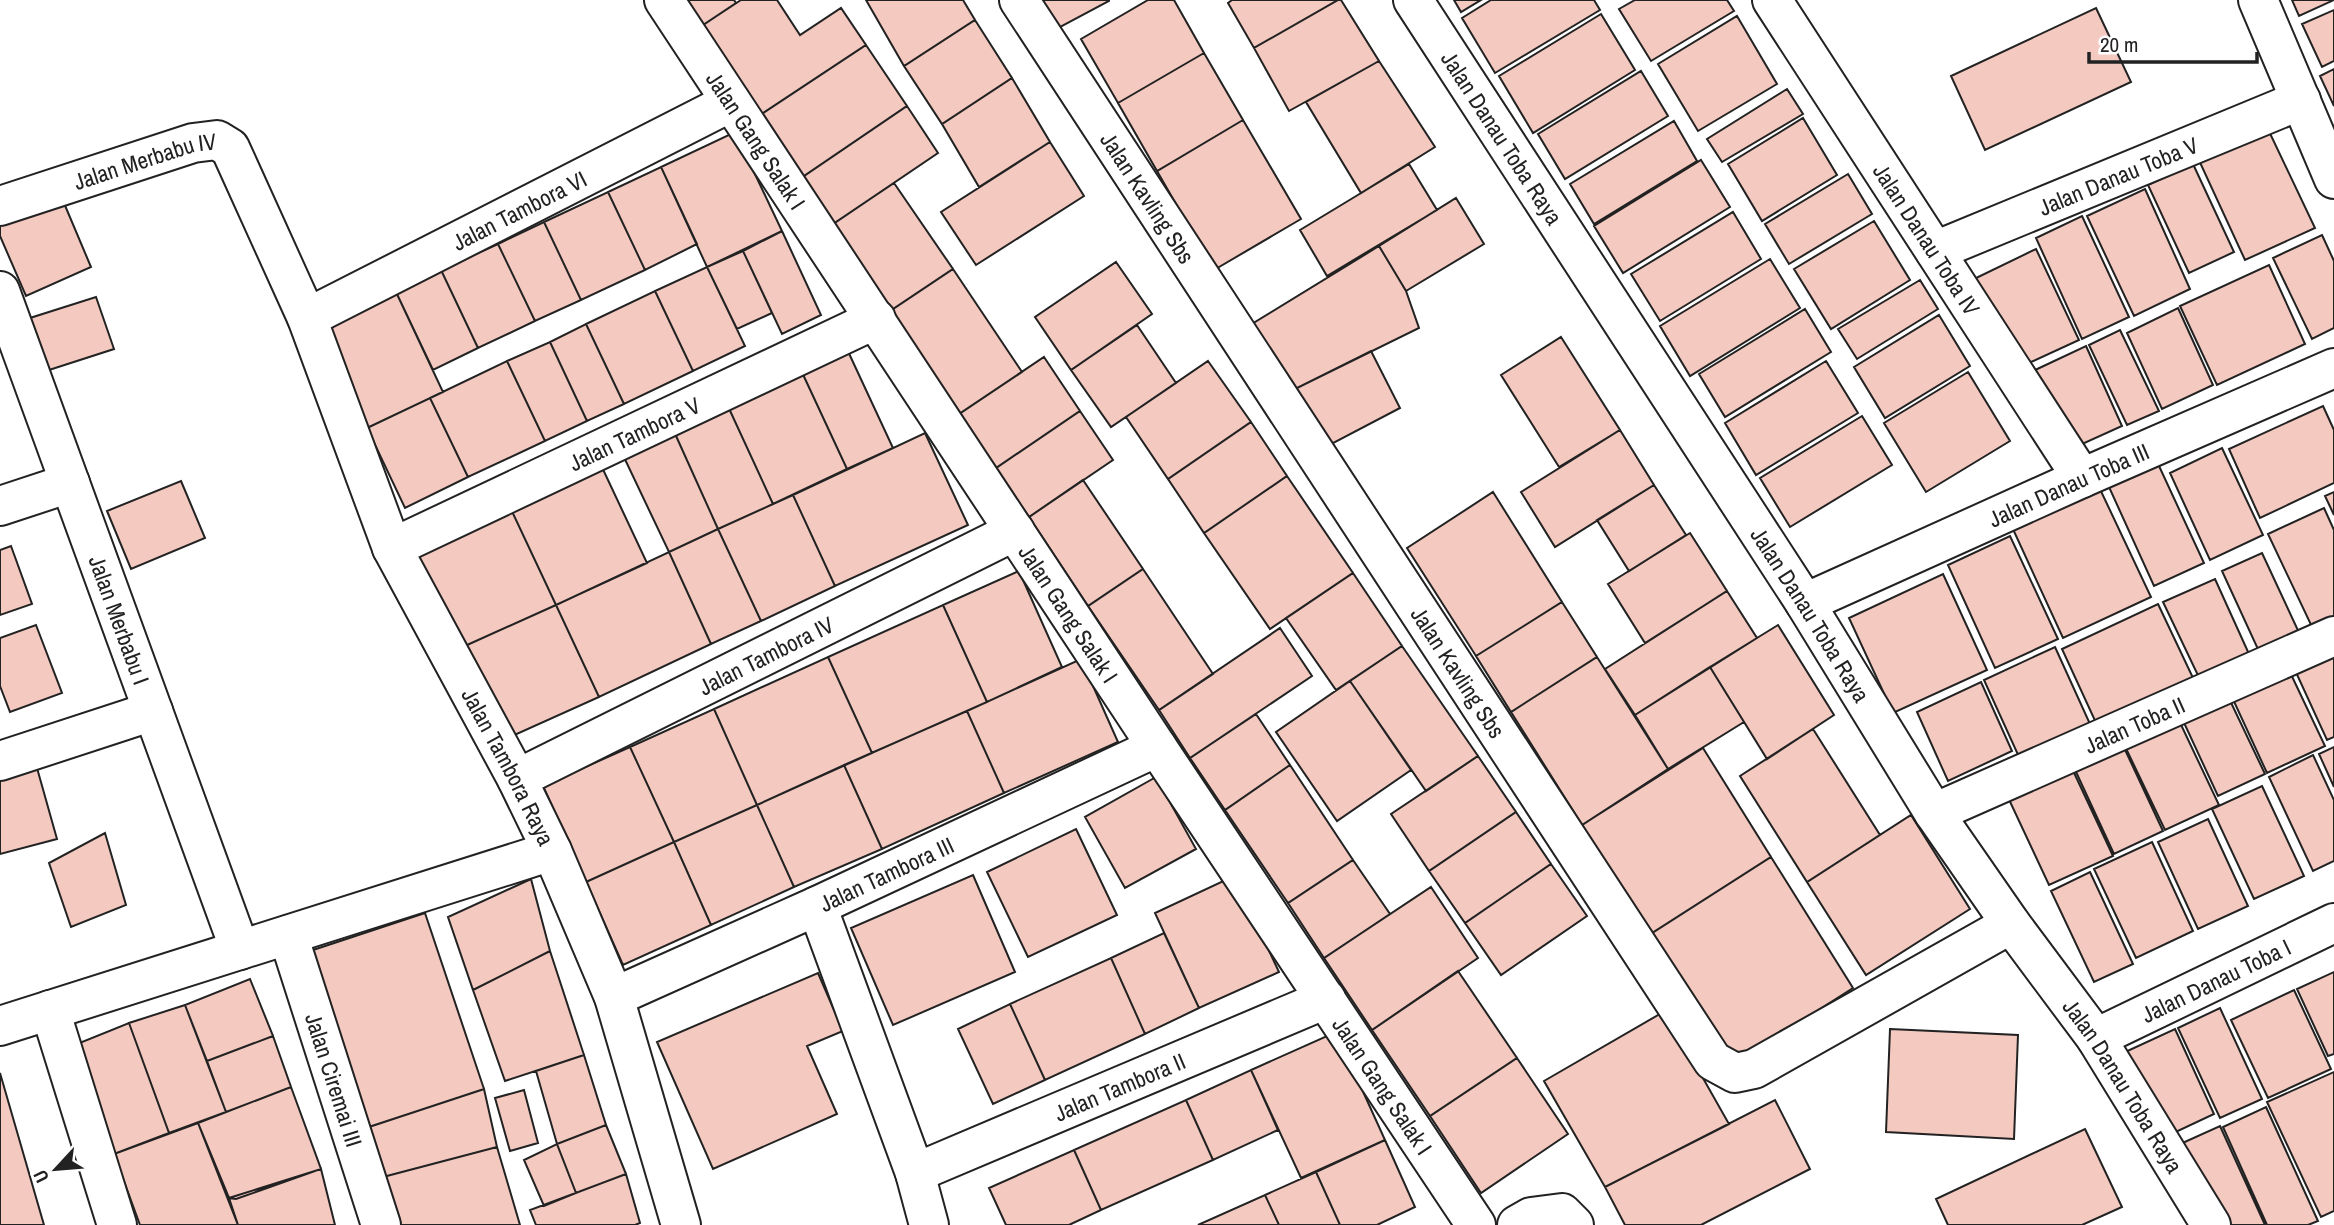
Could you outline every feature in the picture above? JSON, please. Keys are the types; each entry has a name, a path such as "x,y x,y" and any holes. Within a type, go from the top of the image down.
{"street":[{"name":"Jalan Gang Salak I","path":"664,0 1476,1225"},
{"name":"Jalan Kavling Sbs","path":"1019,0 1713,1061 1735,1073 1754,1069 2011,924"},
{"name":"Jalan Danau Toba Raya","path":"1413,0 1805,603 1934,813 2011,924 2096,1038 2211,1225"},
{"name":"Jalan Danau Toba IV","path":"1772,0 2081,478"},
{"path":"2258,0 2334,179"},
{"name":"Jalan Danau Toba V","path":"1935,251 2301,100"},
{"name":"Jalan Tambora VI","path":"307,318 732,102"},
{"name":"Jalan Merbabu IV","path":"0,206 193,143 217,140 230,148 307,318"},
{"name":"Jalan Merbabu I","path":"0,290 240,950"},
{"name":"Jalan Tambora Raya","path":"307,318 392,548 517,779 552,851 614,997 681,1225"},
{"name":"Jalan Tambora V","path":"392,548 876,319"},
{"name":"Jalan Danau Toba III","path":"1805,603 2081,478 2334,368"},
{"path":"0,506 70,484"},
{"name":"Jalan Tambora IV","path":"517,779 1015,531"},
{"name":"Jalan Toba II","path":"1934,813 2334,636"},
{"path":"0,761 153,711"},
{"name":"Jalan Tambora III","path":"614,997 817,906 1157,747"},
{"path":"0,1026 552,851"},
{"path":"817,906 915,1173 929,1225"},
{"name":"Jalan Danau Toba I","path":"2096,1038 2334,923"},
{"name":"Jalan Ciremai III","path":"288,935 381,1225"},
{"name":"Jalan Tambora II","path":"915,1173 1326,999"},
{"path":"50,1010 117,1225"},
{"path":"1517,1225 1531,1217 1562,1213 1574,1225"}],"building":[{"path":"682,0 734,0 736,3 700,27"},
{"path":"741,0 777,0 800,35 841,8 866,45 760,115 700,27"},
{"path":"866,0 963,0 975,20 904,66"},
{"path":"1032,0 1109,0 1109,1 1049,33"},
{"path":"1148,0 1174,0 1204,53 1118,103 1081,39"},
{"path":"1232,0 1338,0 1254,48 1228,3"},
{"path":"1341,0 1379,61 1289,111 1254,48"},
{"path":"1454,0 1481,0 1461,12"},
{"path":"1491,0 1594,0 1600,10 1495,73 1462,18"},
{"path":"1635,0 1727,0 1734,11 1651,61 1619,9"},
{"path":"2292,0 2334,0 2299,16"},
{"path":"2096,8 2131,82 1985,150 1951,76"},
{"path":"2334,10 2334,61 2322,67 2302,24"},
{"path":"1601,14 1635,70 1533,133 1499,76"},
{"path":"1737,16 1777,84 1698,131 1658,64"},
{"path":"975,20 1012,78 942,124 904,66"},
{"path":"866,45 907,106 801,178 760,115"},
{"path":"1204,53 1243,120 1157,171 1118,103"},
{"path":"1379,61 1435,147 1361,193 1306,102"},
{"path":"2334,69 2334,106 2320,76"},
{"path":"1641,71 1668,116 1565,179 1538,134"},
{"path":"1012,78 1050,142 979,187 942,124"},
{"path":"1787,89 1803,114 1722,162 1707,139"},
{"path":"907,106 938,153 833,224 801,178"},
{"path":"1803,118 1837,175 1762,221 1728,164"},
{"path":"1243,120 1301,219 1214,270 1157,171"},
{"path":"1674,121 1697,161 1594,224 1570,184"},
{"path":"2266,125 2315,228 2245,260 2197,156"},
{"path":"735,132 782,231 707,267 661,167"},
{"path":"1050,142 1084,196 976,265 941,212"},
{"path":"1701,160 1730,207 1623,273 1594,226"},
{"path":"1409,164 1437,210 1327,276 1300,230"},
{"path":"2193,164 2234,252 2189,273 2148,185"},
{"path":"661,167 697,244 645,270 608,192"},
{"path":"1848,174 1872,214 1789,264 1765,224"},
{"path":"894,183 953,269 890,311 833,224"},
{"path":"2145,189 2190,289 2134,316 2087,216"},
{"path":"608,192 645,270 581,300 544,222"},
{"path":"61,196 91,267 26,296 0,236 0,223"},
{"path":"1456,198 1484,244 1406,291 1379,246"},
{"path":"1733,212 1761,259 1660,321 1631,274"},
{"path":"2082,216 2129,317 2082,339 2036,238"},
{"path":"1874,221 1910,280 1831,329 1794,269"},
{"path":"544,222 581,300 535,321 498,244"},
{"path":"782,231 821,315 782,334 743,251"},
{"path":"2322,235 2334,261 2334,328 2312,339 2273,258"},
{"path":"498,244 535,321 478,348 441,270"},
{"path":"1379,246 1406,291 1419,328 1291,391 1242,330"},
{"path":"2036,249 2079,340 2016,369 1974,279"},
{"path":"743,251 772,313 737,329 707,267"},
{"path":"1770,259 1800,308 1690,376 1660,326"},
{"path":"1116,262 1152,314 1071,370 1035,317"},
{"path":"2269,265 2305,344 2217,385 2180,306"},
{"path":"707,267 745,346 693,371 655,291"},
{"path":"953,269 1022,372 959,414 890,311"},
{"path":"441,270 478,348 433,370 396,292"},
{"path":"1920,280 1938,309 1857,359 1838,329"},
{"path":"655,291 693,371 624,404 586,324"},
{"path":"396,292 443,392 367,428 320,327"},
{"path":"96,297 114,349 46,371 30,318"},
{"path":"2178,308 2213,385 2162,409 2127,333"},
{"path":"1805,309 1831,352 1725,417 1699,374"},
{"path":"1939,315 1970,366 1885,418 1854,367"},
{"path":"586,324 624,404 587,421 550,342"},
{"path":"1137,325 1176,383 1111,427 1071,370"},
{"path":"2120,330 2159,411 2127,425 2089,345"},
{"path":"1561,337 1620,430 1559,467 1501,375"},
{"path":"550,342 587,421 545,441 507,361"},
{"path":"2086,346 2122,426 2069,450 2033,371"},
{"path":"846,347 893,448 847,469 800,368"},
{"path":"1371,351 1400,408 1320,450 1291,391"},
{"path":"1044,357 1080,411 996,468 959,414"},
{"path":"507,361 545,441 468,477 430,398"},
{"path":"1208,361 1251,422 1168,479 1126,417"},
{"path":"1826,361 1858,413 1756,475 1725,423"},
{"path":"800,368 847,469 773,504 726,402"},
{"path":"1968,372 2010,441 1926,492 1884,423"},
{"path":"430,398 468,477 405,508 367,428"},
{"path":"726,402 773,504 718,529 672,427"},
{"path":"2323,406 2334,430 2334,483 2260,518 2229,449"},
{"path":"1080,411 1113,460 1029,517 996,468"},
{"path":"1862,416 1892,465 1790,527 1760,478"},
{"path":"1251,422 1287,476 1204,533 1168,479"},
{"path":"672,427 718,529 669,552 621,451"},
{"path":"1620,430 1654,485 1555,547 1521,492"},
{"path":"925,433 968,525 835,586 793,495"},
{"path":"2222,448 2263,535 2210,560 2170,473"},
{"path":"2153,453 2204,563 2154,586 2104,476"},
{"path":"600,463 647,563 556,605 509,505"},
{"path":"1287,476 1353,573 1270,629 1204,533"},
{"path":"1083,480 1143,569 1088,606 1029,517"},
{"path":"181,481 205,538 131,569 107,511"},
{"path":"1654,485 1686,535 1629,571 1597,520"},
{"path":"2099,487 2151,597 2063,638 2012,527"},
{"path":"1493,492 1562,602 1476,656 1407,548"},
{"path":"2334,492 2334,515 2325,496"},
{"path":"793,495 835,586 761,621 718,529"},
{"path":"509,505 556,605 456,650 409,551"},
{"path":"2324,508 2334,530 2334,619 2313,629 2268,534"},
{"path":"718,529 761,621 711,644 669,552"},
{"path":"1690,533 1727,591 1645,643 1608,584"},
{"path":"2010,536 2058,639 1995,668 1948,565"},
{"path":"11,546 32,604 0,615 0,550"},
{"path":"669,552 711,644 599,697 556,605"},
{"path":"2262,553 2302,639 2262,658 2222,571"},
{"path":"1143,569 1213,674 1159,710 1088,606"},
{"path":"1019,571 1062,667 987,702 943,605"},
{"path":"1353,573 1402,646 1336,690 1286,618"},
{"path":"1943,574 1987,670 1893,713 1849,618"},
{"path":"2215,579 2254,665 2204,688 2163,602"},
{"path":"1727,591 1757,638 1635,715 1605,669"},
{"path":"1562,602 1597,657 1511,712 1476,656"},
{"path":"2158,604 2194,680 2097,725 2062,649"},
{"path":"556,605 599,697 499,742 456,650"},
{"path":"943,605 987,702 872,753 828,657"},
{"path":"36,625 62,693 10,712 0,686 0,638"},
{"path":"1778,625 1834,715 1767,759 1710,667"},
{"path":"1280,628 1312,676 1190,758 1159,710"},
{"path":"1402,646 1478,756 1426,791 1350,681"},
{"path":"2055,647 2090,724 2019,757 1984,680"},
{"path":"2334,650 2334,737 2327,740 2294,668"},
{"path":"828,657 872,753 757,805 714,709"},
{"path":"1597,657 1668,769 1582,825 1511,712"},
{"path":"1081,659 1118,742 1004,793 967,711"},
{"path":"1710,667 1744,722 1668,769 1635,715"},
{"path":"2288,668 2325,746 2267,773 2231,695"},
{"path":"1350,681 1411,770 1337,821 1276,732"},
{"path":"1981,682 2012,751 1948,781 1917,712"},
{"path":"2225,690 2265,774 2218,796 2179,712"},
{"path":"714,709 757,805 674,842 630,747"},
{"path":"967,711 1004,793 882,849 844,765"},
{"path":"2175,712 2219,805 2165,830 2121,738"},
{"path":"1256,714 1290,765 1225,810 1190,758"},
{"path":"1813,729 1880,835 1807,882 1740,776"},
{"path":"2120,739 2163,831 2114,854 2071,761"},
{"path":"630,747 674,842 586,882 543,786"},
{"path":"2334,747 2334,787 2319,754"},
{"path":"1703,748 1771,857 1652,933 1582,825"},
{"path":"2313,755 2334,800 2334,861 2313,871 2269,777"},
{"path":"1478,756 1516,812 1429,871 1391,814"},
{"path":"2069,762 2113,856 2049,885 2005,791"},
{"path":"844,765 882,849 794,887 757,805"},
{"path":"1290,765 1353,860 1288,903 1225,810"},
{"path":"37,768 57,839 0,854 0,778"},
{"path":"1156,777 1196,849 1125,888 1085,817"},
{"path":"2262,786 2304,876 2254,899 2212,809"},
{"path":"757,805 794,887 711,925 674,842"},
{"path":"1516,812 1551,864 1465,923 1429,871"},
{"path":"1911,815 1970,909 1866,975 1807,882"},
{"path":"2208,819 2248,906 2198,929 2158,842"},
{"path":"1076,829 1117,915 1028,957 987,872"},
{"path":"105,833 126,905 71,927 49,863"},
{"path":"674,842 711,925 623,965 586,882"},
{"path":"2152,842 2193,931 2136,958 2094,869"},
{"path":"1771,857 1853,988 1734,1064 1652,933"},
{"path":"1353,860 1390,914 1324,958 1288,903"},
{"path":"1551,864 1587,916 1501,975 1465,923"},
{"path":"2090,872 2133,964 2094,982 2051,891"},
{"path":"973,875 1015,972 893,1025 851,928"},
{"path":"1234,876 1279,972 1199,1008 1155,913"},
{"path":"531,879 550,951 473,990 448,917"},
{"path":"1431,887 1478,958 1372,1030 1324,958"},
{"path":"425,913 484,1089 366,1128 307,952"},
{"path":"1164,933 1199,1008 1145,1034 1111,958"},
{"path":"550,951 584,1055 505,1081 473,990"},
{"path":"1111,958 1145,1034 1045,1080 1010,1004"},
{"path":"1458,971 1517,1058 1430,1116 1372,1030"},
{"path":"2334,972 2334,1054 2328,1056 2297,989"},
{"path":"818,973 843,1031 807,1046 837,1114 713,1169 657,1042"},
{"path":"250,979 273,1036 207,1061 185,1005"},
{"path":"2294,990 2331,1069 2268,1098 2231,1020"},
{"path":"1010,1004 1045,1080 993,1104 958,1029"},
{"path":"185,1005 226,1112 169,1133 129,1023"},
{"path":"2220,1008 2262,1099 2220,1118 2178,1028"},
{"path":"1665,1011 1729,1124 1605,1187 1544,1081"},
{"path":"129,1023 169,1133 114,1154 72,1046"},
{"path":"1890,1029 2018,1035 2014,1139 1886,1132"},
{"path":"2175,1029 2214,1114 2163,1138 2123,1053"},
{"path":"1336,1032 1385,1140 1301,1178 1251,1070"},
{"path":"273,1036 291,1087 226,1112 207,1061"},
{"path":"584,1055 606,1125 557,1144 536,1071"},
{"path":"1517,1058 1568,1134 1481,1193 1430,1116"},
{"path":"1251,1070 1278,1130 1213,1160 1186,1100"},
{"path":"2334,1072 2334,1211 2321,1217 2267,1102"},
{"path":"0,1073 44,1225 0,1225"},
{"path":"291,1087 321,1169 236,1199 229,1198 198,1123"},
{"path":"484,1089 497,1147 383,1177 366,1128"},
{"path":"524,1090 538,1143 510,1151 495,1098"},
{"path":"1186,1100 1213,1160 1101,1210 1074,1150"},
{"path":"1775,1100 1810,1169 1701,1225 1625,1225 1605,1187"},
{"path":"2266,1107 2318,1221 2308,1225 2267,1225 2223,1127"},
{"path":"198,1123 238,1225 140,1225 114,1154"},
{"path":"606,1125 626,1174 576,1193 557,1144"},
{"path":"2220,1126 2265,1225 2221,1225 2178,1145"},
{"path":"2085,1129 2122,1207 2082,1225 1948,1225 1936,1199"},
{"path":"1385,1140 1415,1207 1377,1225 1340,1225 1316,1172"},
{"path":"557,1144 576,1193 544,1206 524,1160"},
{"path":"497,1147 520,1225 396,1225 383,1177"},
{"path":"1074,1150 1101,1210 1069,1225 1006,1225 989,1188"},
{"path":"321,1169 335,1225 238,1225 229,1198"},
{"path":"1316,1172 1340,1225 1279,1225 1265,1195"},
{"path":"626,1174 640,1223 536,1225 530,1210"},
{"path":"1265,1195 1279,1225 1198,1225"}]}
